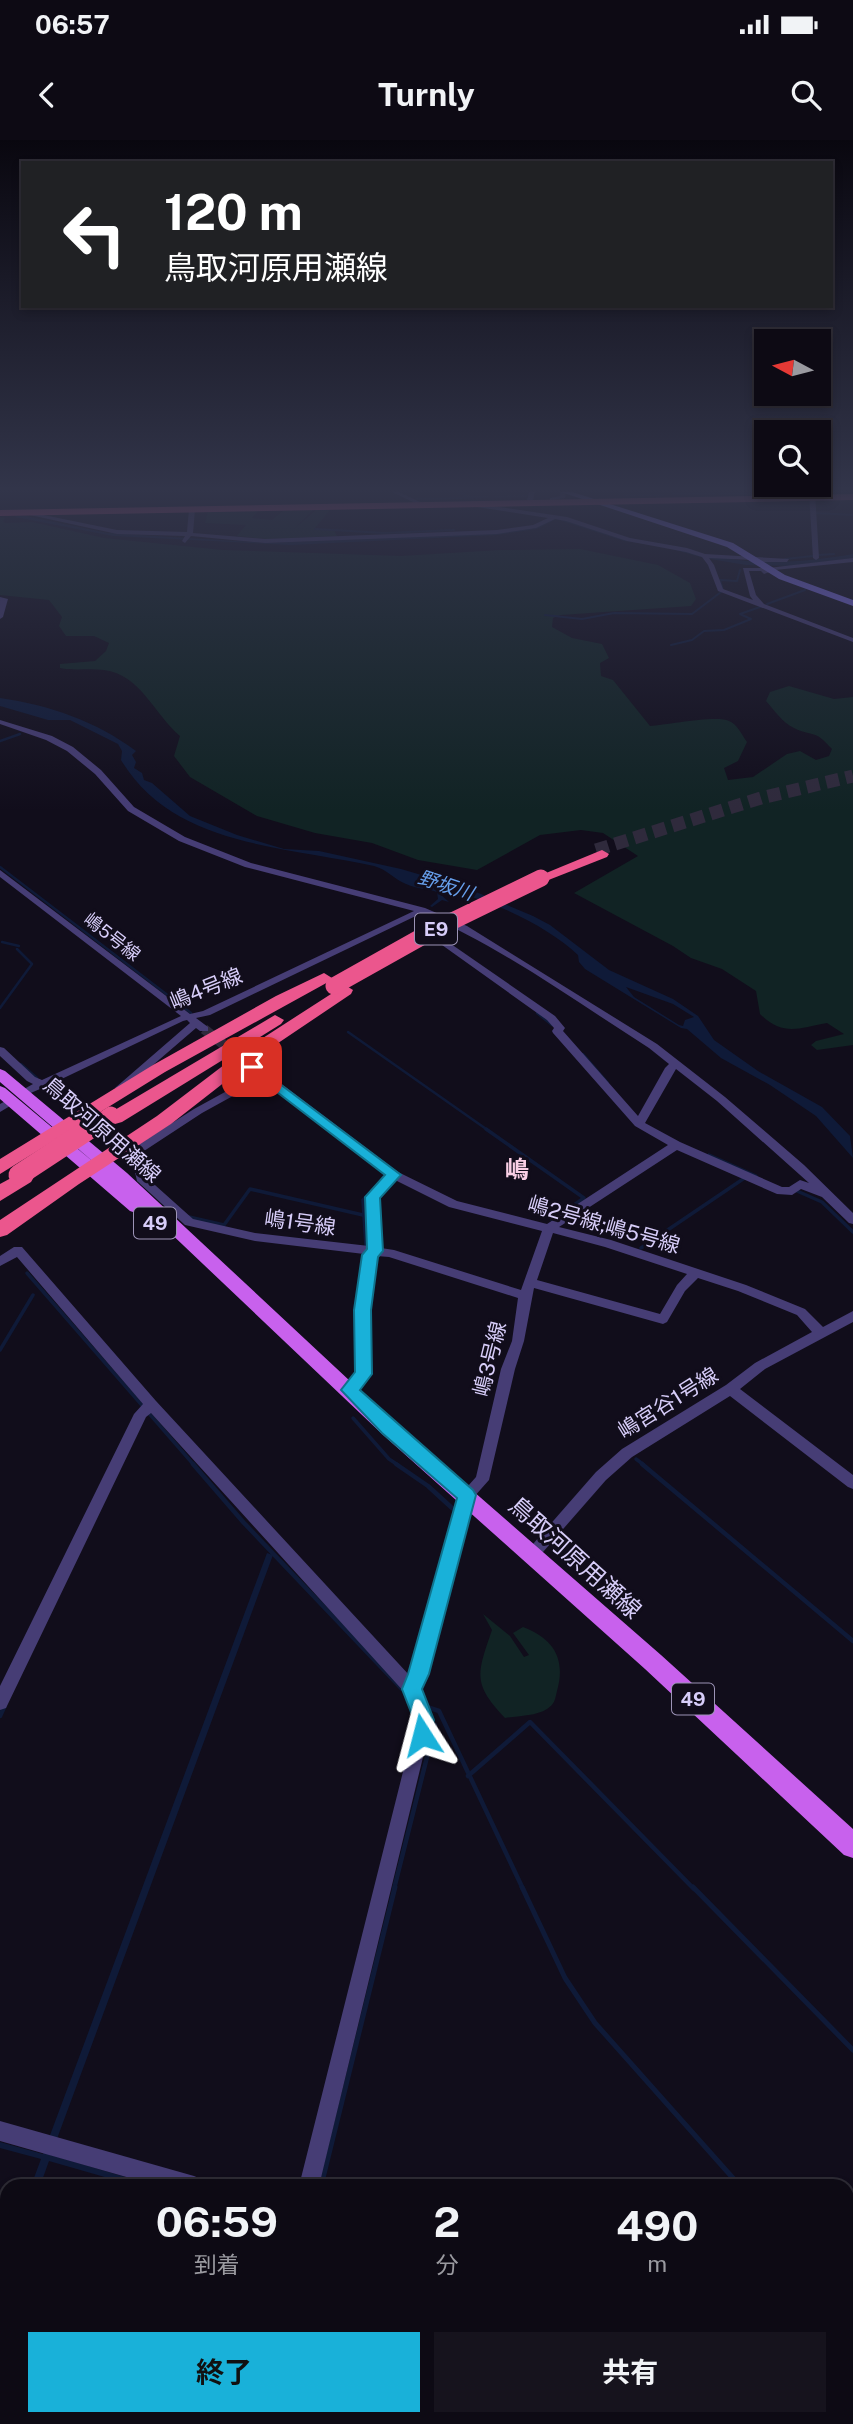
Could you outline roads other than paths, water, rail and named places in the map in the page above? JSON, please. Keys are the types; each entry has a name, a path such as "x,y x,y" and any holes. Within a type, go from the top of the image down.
{"highway":[{"path":"0,1194 14,1173 108,1113 231,1026 333,984 496,897 599,852"},
{"path":"0,1230 95,1163 164,1120 247,1056 333,984 465,906 496,897"},
{"path":"0,1188 57,1131 108,1113"}],"main road":[{"name":"鳥取河原用瀬線","path":"0,1074 8,1099 57,1131 176,1226 231,1288 261,1310 388,1428 653,1662 853,1846"}],"street":[{"path":"0,599 5,599 0,617"},
{"path":"744,599 853,640"},
{"path":"756,599 762,605"},
{"path":"0,722 49,738 70,749 88,762 131,809 182,839 248,865 422,910 464,928 522,961 600,1010 676,1064 731,1108 853,1220"},
{"name":"嶋5号線","path":"0,872 197,1023"},
{"name":"嶋4号線","path":"8,1099 180,1019 197,1023 422,910"},
{"path":"405,920 418,926"},
{"path":"438,937 551,1018 560,1028 557,1031 639,1124 676,1145 781,1191 788,1192 800,1184 827,1194"},
{"path":"108,1113 197,1023"},
{"path":"0,1050 31,1079 43,1084"},
{"path":"639,1124 670,1068 676,1064"},
{"name":"嶋2号線;嶋5号線","path":"252,1067 394,1175 453,1204 641,1254 784,1303 801,1312 821,1332"},
{"path":"176,1226 141,1178 137,1156 140,1149 198,1111 262,1075"},
{"path":"549,1228 676,1145"},
{"path":"349,1390 364,1374 362,1310 370,1255 375,1251 372,1197 394,1175"},
{"name":"嶋1号線","path":"176,1226 390,1253 528,1290 663,1319 681,1288 696,1273"},
{"name":"嶋3号線","path":"412,1689 419,1674 467,1495 482,1480 508,1369 519,1341 528,1290 549,1228"},
{"path":"6,1254 150,1405 412,1689 424,1720 311,2179"},
{"name":"嶋宮谷1号線","path":"531,1556 575,1504 627,1452 731,1390 760,1366 853,1316"},
{"path":"731,1390 853,1483"},
{"path":"0,1703 141,1414 150,1405"},
{"path":"0,2131 169,2179"}],"water":[{"name":"野坂川","path":"0,698 36,705 105,731 136,751 132,755 136,762 134,768 142,773 144,780 152,783 190,816 237,835 284,849 319,851 401,869 469,889 550,925 609,970 673,999 698,1016 714,1040 758,1071 822,1107 850,1136 853,1158 816,1116 770,1085 721,1058 687,1029 681,1028 585,969 579,962 578,955 536,925 484,901 451,892 440,894 449,902 442,900 432,907 430,906 438,899 437,892 410,886 374,866 269,847 200,826 170,810 143,789 121,760 122,751 118,744 70,720 48,720 0,706","holes":["626,987 673,1004 694,1017 685,1020 683,1026 679,1025 634,997"]},
{"path":"267,1553 273,1555 51,2155 132,2179 112,2179 49,2161 43,2179 34,2179 41,2159 0,2148 0,2142 43,2154"}],"waterway":[{"path":"545,615 582,619 614,613 692,614 712,599"},
{"path":"767,604 782,599"},
{"path":"671,645 692,640 704,631 724,630 751,619 740,614 760,607"},
{"path":"0,741 20,734"},
{"path":"0,867 191,1013"},
{"path":"2,942 19,946"},
{"path":"0,1008 32,964 17,949"},
{"path":"537,1013 552,1025"},
{"path":"348,1032 489,1131"},
{"path":"583,1054 608,1083"},
{"path":"21,1064 37,1078"},
{"path":"486,1129 584,1198 552,1220"},
{"path":"709,1155 756,1176"},
{"path":"641,1248 746,1177"},
{"path":"189,1217 224,1225 250,1189 363,1215"},
{"path":"797,1191 822,1202 853,1232"},
{"path":"366,1247 363,1200 368,1195"},
{"path":"27,1273 194,1465"},
{"path":"0,1350 33,1295"},
{"path":"353,1418 389,1459 398,1465"},
{"path":"636,1459 644,1465"},
{"path":"193,1464 244,1523 402,1689"},
{"path":"396,1464 428,1486 452,1508"},
{"path":"642,1464 853,1641"},
{"path":"0,1716 5,1705"},
{"path":"424,1706 439,1711 469,1775"},
{"path":"469,1775 530,1722 694,1889"},
{"path":"394,1889 435,1725"},
{"path":"469,1775 523,1889"},
{"path":"323,2179 395,1887"},
{"path":"522,1887 565,1978 595,2023 734,2179"},
{"path":"693,1887 853,2050"}],"tunnel":[{"path":"596,850 761,798 853,776"},
{"path":"204,1029 252,1067"}],"district":[{"name":"嶋","path":"517,1170"}]}
